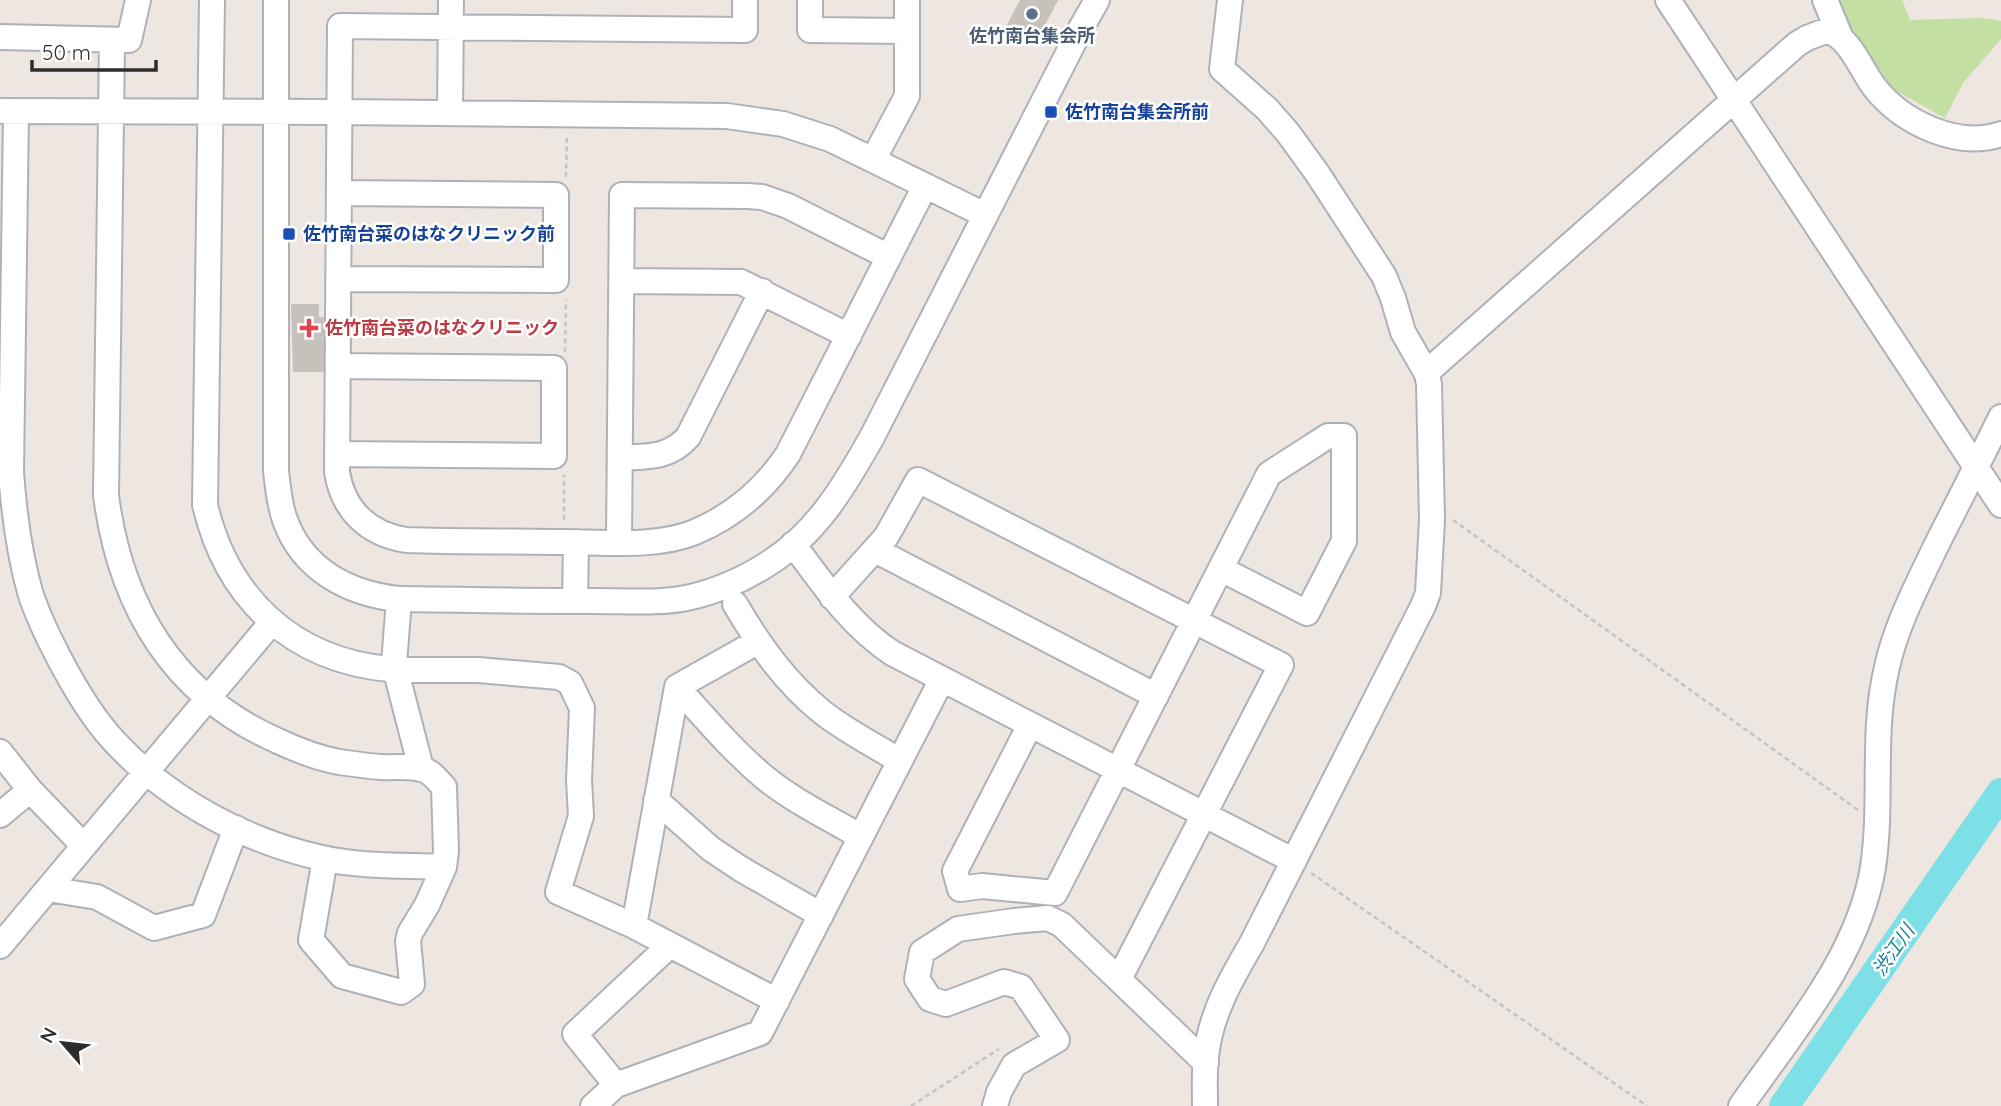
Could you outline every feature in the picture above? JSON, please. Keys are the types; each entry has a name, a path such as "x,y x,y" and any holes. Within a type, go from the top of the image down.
{"street":[{"path":"0,37 129,40 138,0"},
{"path":"212,0 205,505 211,531 234,579 272,622 287,633 321,653 349,663 389,669 478,670 559,677 570,683 582,708 579,780 581,816 558,892 634,926 777,1000"},
{"path":"276,0 276,471 284,519 294,540 309,560 328,575 344,585 378,597 575,601 663,601 691,597 769,563 822,516 844,487 872,437 1097,0"},
{"path":"450,113 451,0"},
{"path":"746,0 745,30 340,26 337,454 339,485 348,506 364,524 395,539 416,541 570,531 619,542 640,542 694,532 741,507 776,471 788,453 925,186"},
{"path":"810,0 810,30 907,31"},
{"path":"873,160 907,96 907,0"},
{"path":"1205,1106 1206,1063 1211,1028 1219,1005 1423,606 1427,593 1432,519 1429,384 1426,373 1403,332 1384,276 1317,173 1267,109 1222,69 1230,0"},
{"path":"1668,0 2001,505"},
{"path":"1825,0 1840,36 1854,53 1875,88 1913,121 1960,138 1983,140 2001,134"},
{"path":"1426,373 1734,99 1807,38 1828,30 1840,36"},
{"path":"112,40 106,495 119,561 145,622 179,669 207,699 235,720 297,750 336,761 379,767 421,768 444,787 444,867 432,895 410,933 408,940 412,984 401,992 341,976 311,940 325,859"},
{"path":"444,867 325,859 273,845 236,828 201,810 146,772 110,737 72,683 39,618 20,551 15,521 11,472 8,111 341,111 727,116 758,119 818,134 985,215"},
{"path":"339,193 556,195 556,280 339,279"},
{"path":"619,542 622,195 762,197 789,206 889,257"},
{"path":"622,281 741,282 849,336"},
{"path":"620,458 661,455 672,451 688,437 762,291"},
{"path":"337,454 554,456 554,368 338,366"},
{"path":"1741,1106 1838,965 1861,918 1873,869 1877,824 1879,705 1887,666 1900,622 2001,417"},
{"path":"1030,724 955,872 960,889 982,886 1055,892 1269,474 1328,436 1344,436 1344,541 1307,613 1221,569"},
{"path":"832,597 886,537 918,480 1281,665 1119,979"},
{"path":"570,531 575,601"},
{"path":"793,544 848,616 892,653 1294,861"},
{"path":"875,550 1156,696"},
{"path":"399,599 395,667 421,768"},
{"path":"735,604 757,642 777,668 823,713 900,761"},
{"path":"0,946 272,622"},
{"path":"677,687 757,642"},
{"path":"593,1106 616,1085 760,1033 942,679"},
{"path":"634,926 677,687"},
{"path":"677,687 730,746 765,778 861,837"},
{"path":"0,752 30,790 84,846"},
{"path":"0,815 30,790"},
{"path":"656,800 711,849 821,915"},
{"path":"48,889 97,897 154,928 203,915 236,828"},
{"path":"995,1106 1014,1065 1057,1040 1021,987 1004,982 946,1004 930,999 917,979 922,951 958,929 1048,918 1062,925 1206,1063"},
{"path":"616,1085 575,1034 670,945"}],"path":[{"path":"566,187 567,132"},
{"path":"565,354 566,298"},
{"path":"564,465 570,531"},
{"path":"1448,516 1877,824"},
{"path":"1294,861 1647,1106"},
{"path":"911,1106 999,1049"}],"green space":[{"path":"1832,0 1902,0 1910,20 1982,18 2001,21 2001,39 1963,83 1945,118 1893,89 1842,22"}],"building":[{"name":"佐竹南台集会所","path":"1021,0 1057,0 1037,38 1032,35 1029,41 1006,29"},
{"name":"佐竹南台菜のはなクリニック","path":"292,305 318,305 318,318 323,318 323,371 294,371"}],"waterway":[{"name":"渋江川","path":"1784,1106 2001,793"}],"place":[{"name":"佐竹南台集会所","path":"1032,14"},
{"name":"佐竹南台集会所前","path":"1051,112"},
{"name":"佐竹南台菜のはなクリニック前","path":"289,234"},
{"name":"佐竹南台菜のはなクリニック","path":"309,328"}]}
